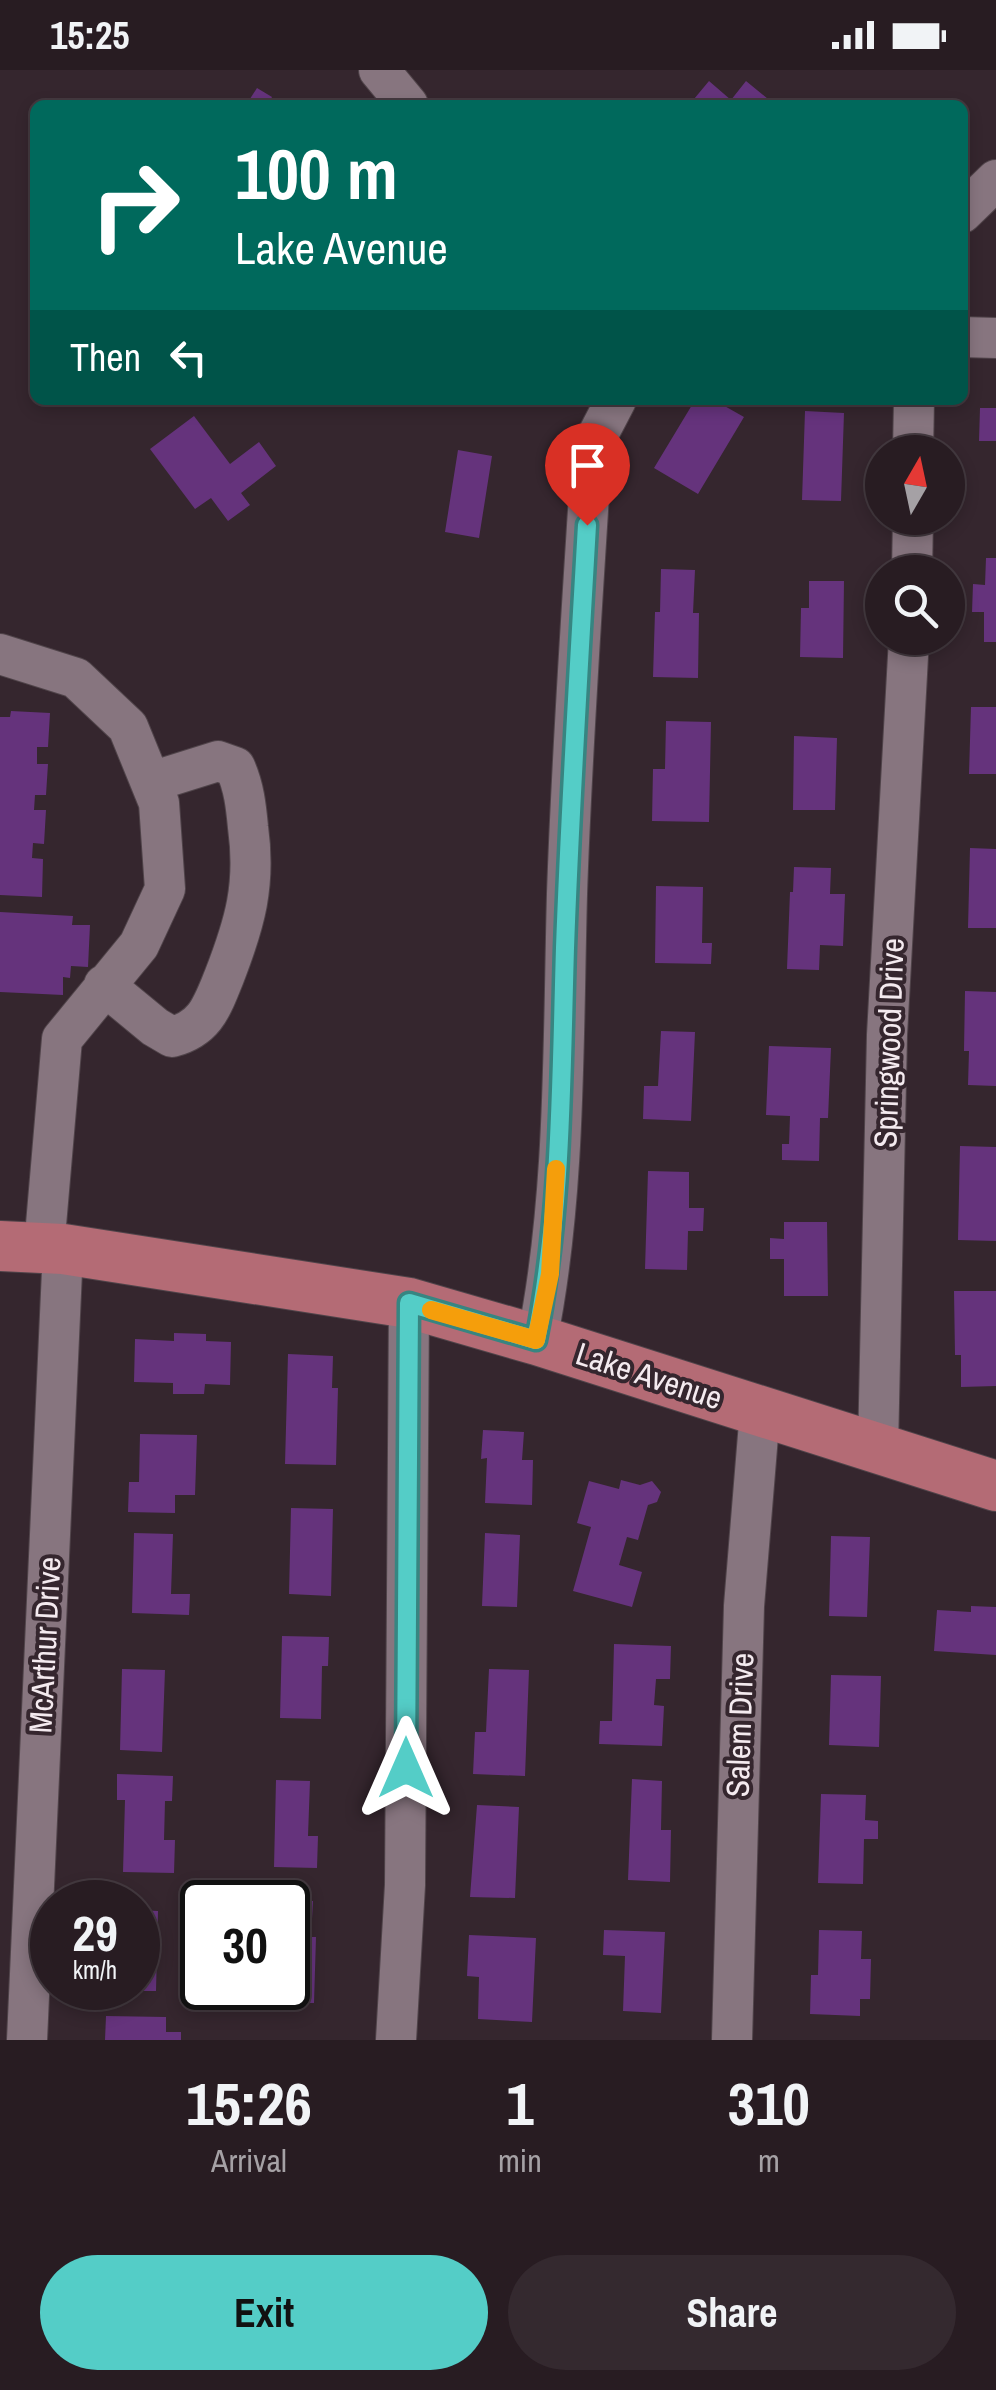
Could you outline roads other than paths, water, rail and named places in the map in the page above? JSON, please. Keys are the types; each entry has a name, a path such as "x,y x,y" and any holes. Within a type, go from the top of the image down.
{"main road":[{"name":"Lake Avenue","path":"35,1248 409,1303 996,1486"}],"street":[{"path":"379,70 404,100"},
{"path":"968,207 996,180"},
{"path":"968,337 996,338"},
{"path":"536,1340 551,1254 592,446 613,405"},
{"path":"913,435 914,405"},
{"name":"McArthur Drive","path":"0,654 76,678 128,727 159,803 165,888 139,945 62,1039 35,1248 27,2040"},
{"name":"Springwood Drive","path":"878,1450 887,1036 908,655"},
{"path":"104,986 172,1037 190,1032 207,1018 242,931 251,890 252,853 243,786 235,768 218,761 151,782"},
{"path":"396,2040 404,1885 409,1303"},
{"name":"Salem Drive","path":"732,2040 744,1606 760,1411"}]}
